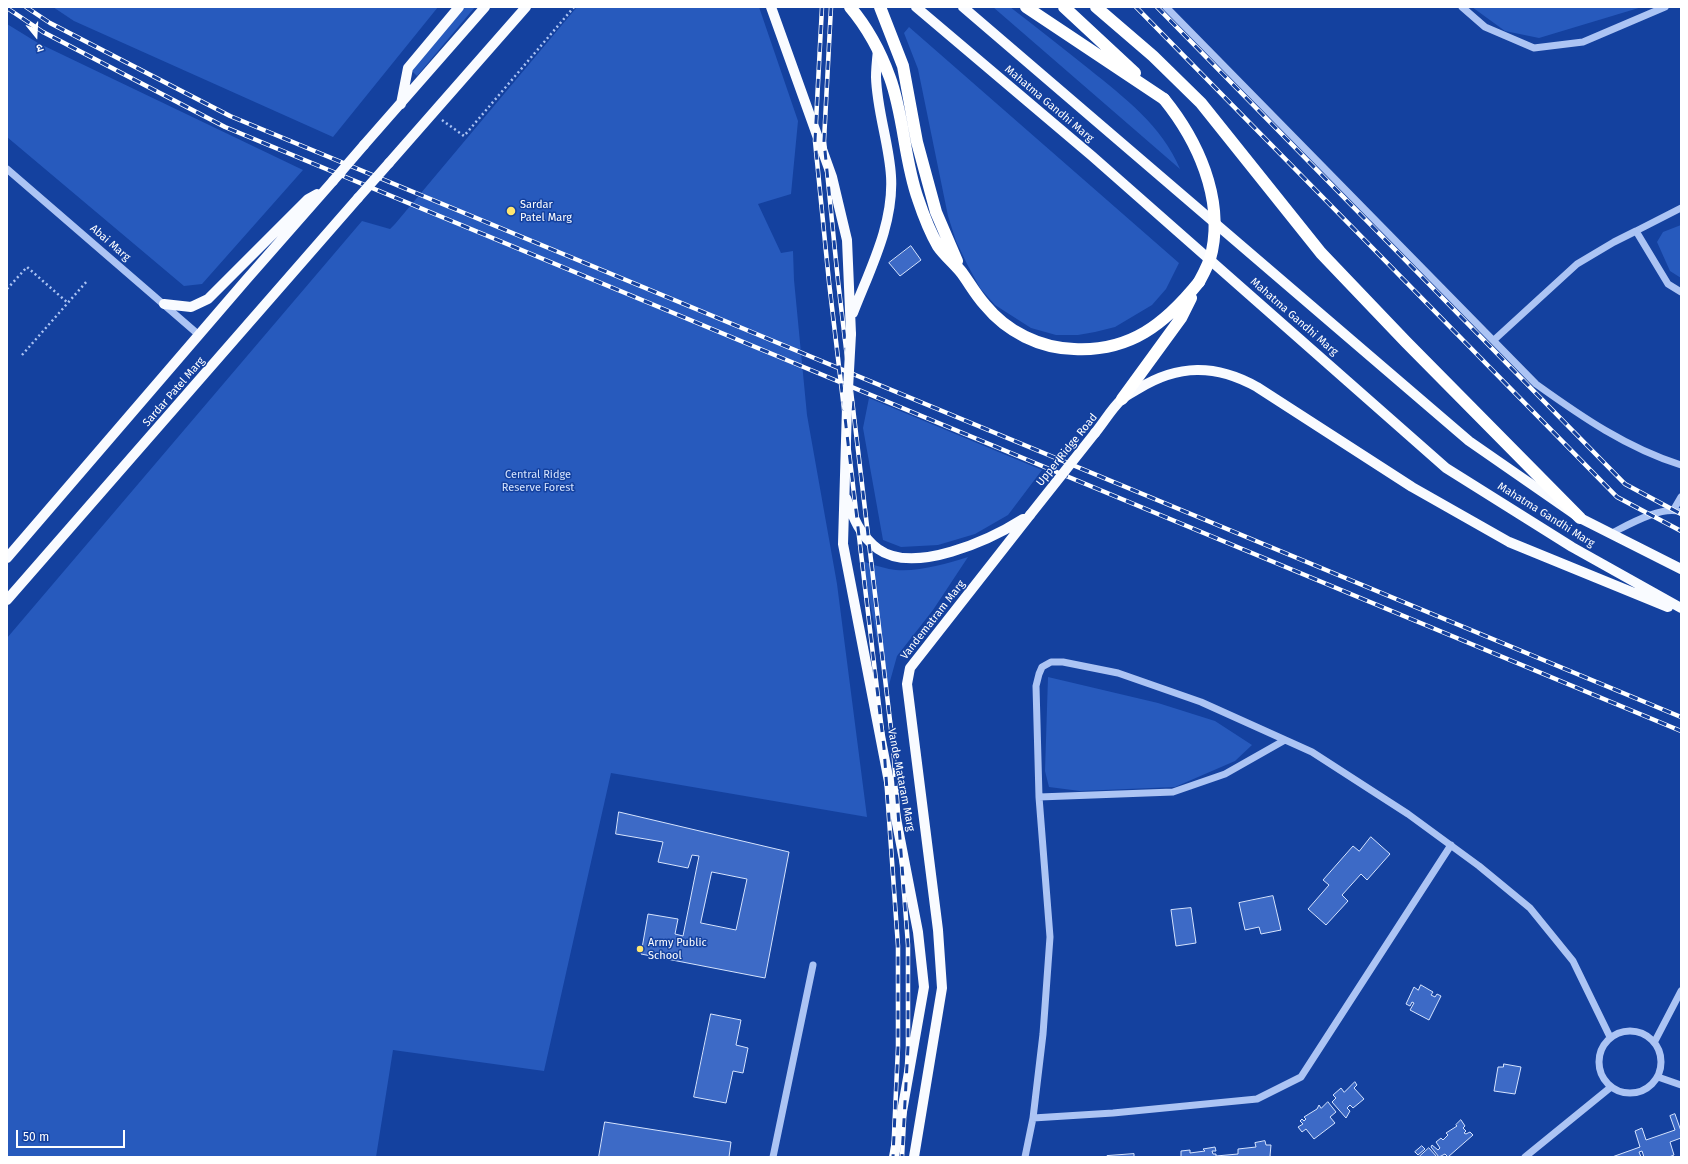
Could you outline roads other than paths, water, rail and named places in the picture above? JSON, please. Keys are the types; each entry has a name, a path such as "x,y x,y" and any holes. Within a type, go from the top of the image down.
{"highway":[{"path":"850,7 858,16 878,50 890,78 908,163 918,198 938,245 962,273"},
{"path":"880,7 903,66 918,142 936,212 962,273 973,292 993,314 1017,333 1033,341 1065,349 1087,350 1108,347 1137,338 1171,314 1199,282"},
{"path":"1026,7 1164,99"},
{"path":"1064,7 1164,99 1188,132 1208,178 1214,236 1212,252 1182,318 1122,399"},
{"path":"1096,7 1153,56 1201,103 1321,252 1406,342 1580,518"}],"main road":[{"path":"400,106 408,68 459,7"},
{"path":"164,304 191,307 208,299 308,199 324,190 333,181 486,7"},
{"name":"Sardar Patel Marg","path":"7,600 526,7"},
{"path":"771,7 832,178 847,240 851,316"},
{"name":"Mahatma Gandhi Marg","path":"916,7 1092,156 1446,468 1572,547 1681,608"},
{"name":"Mahatma Gandhi Marg","path":"963,7 1469,441 1580,518 1681,569"},
{"path":"851,316 883,236 890,207 890,161 876,78 878,50"},
{"name":"Sardar Patel Marg","path":"7,558 324,190"},
{"name":"Vande Mataram Marg","path":"851,316 843,544 916,924 924,987 894,1157"},
{"name":"Upper Ridge Road","path":"1030,515 1122,399 1155,378 1174,372 1207,370 1233,375 1264,391 1412,487 1509,542 1681,612"},
{"path":"844,492 857,526 868,540 885,553 902,557 926,556 961,549 995,536 1030,515"},
{"name":"Vandematram Marg","path":"919,781 907,684 910,668 1030,515"},
{"name":"Vande Mataram Marg","path":"914,1157 942,988 938,930 919,781"}],"street":[{"path":"1166,7 1536,384 1573,411 1620,440 1653,456 1681,465"},
{"path":"1462,7 1485,27 1534,48 1583,42 1665,7"},
{"name":"Abai Marg","path":"7,168 199,334"},
{"path":"1494,340 1577,264 1614,242 1681,208"},
{"path":"1636,231 1668,284 1681,292"},
{"path":"1674,509 1681,497"},
{"path":"1610,534 1648,516 1674,509 1681,512"},
{"path":"1025,1157 1032,1118 1043,1034 1050,937 1039,797 1036,686 1042,667 1051,662 1063,662 1118,674 1200,702 1318,756 1408,814 1451,845 1530,908 1573,961 1610,1037"},
{"path":"1039,797 1173,792 1225,774 1285,740"},
{"path":"1032,1118 1114,1113 1256,1099 1301,1077 1451,845"},
{"path":"773,1157 813,965"},
{"path":"1655,1041 1681,991"},
{"path":"1633,1030 1648,1035 1655,1041 1662,1057 1661,1070 1653,1084 1642,1091 1628,1093 1618,1091 1604,1080 1598,1060 1604,1044 1610,1037 1618,1032 1633,1030"},
{"path":"1658,1077 1681,1085"},
{"path":"1525,1157 1611,1087"}],"railway":[{"path":"26,7 50,23 230,116 1681,717"},
{"path":"822,7 815,141 829,282 884,748 898,946 898,1047 893,1157"},
{"path":"831,7 824,141 838,281 893,746 908,945 908,1047 902,1157"},
{"path":"1136,7 1617,497 1681,531"},
{"path":"1157,7 1625,484 1681,514"},
{"path":"7,8 43,32 225,127 1681,731"}],"place":[{"name":"Sardar Patel Marg","path":"511,211"},
{"name":"Army Public School","path":"640,949"}],"park label":[{"name":"Central Ridge Reserve Forest","path":"538,481"}]}
